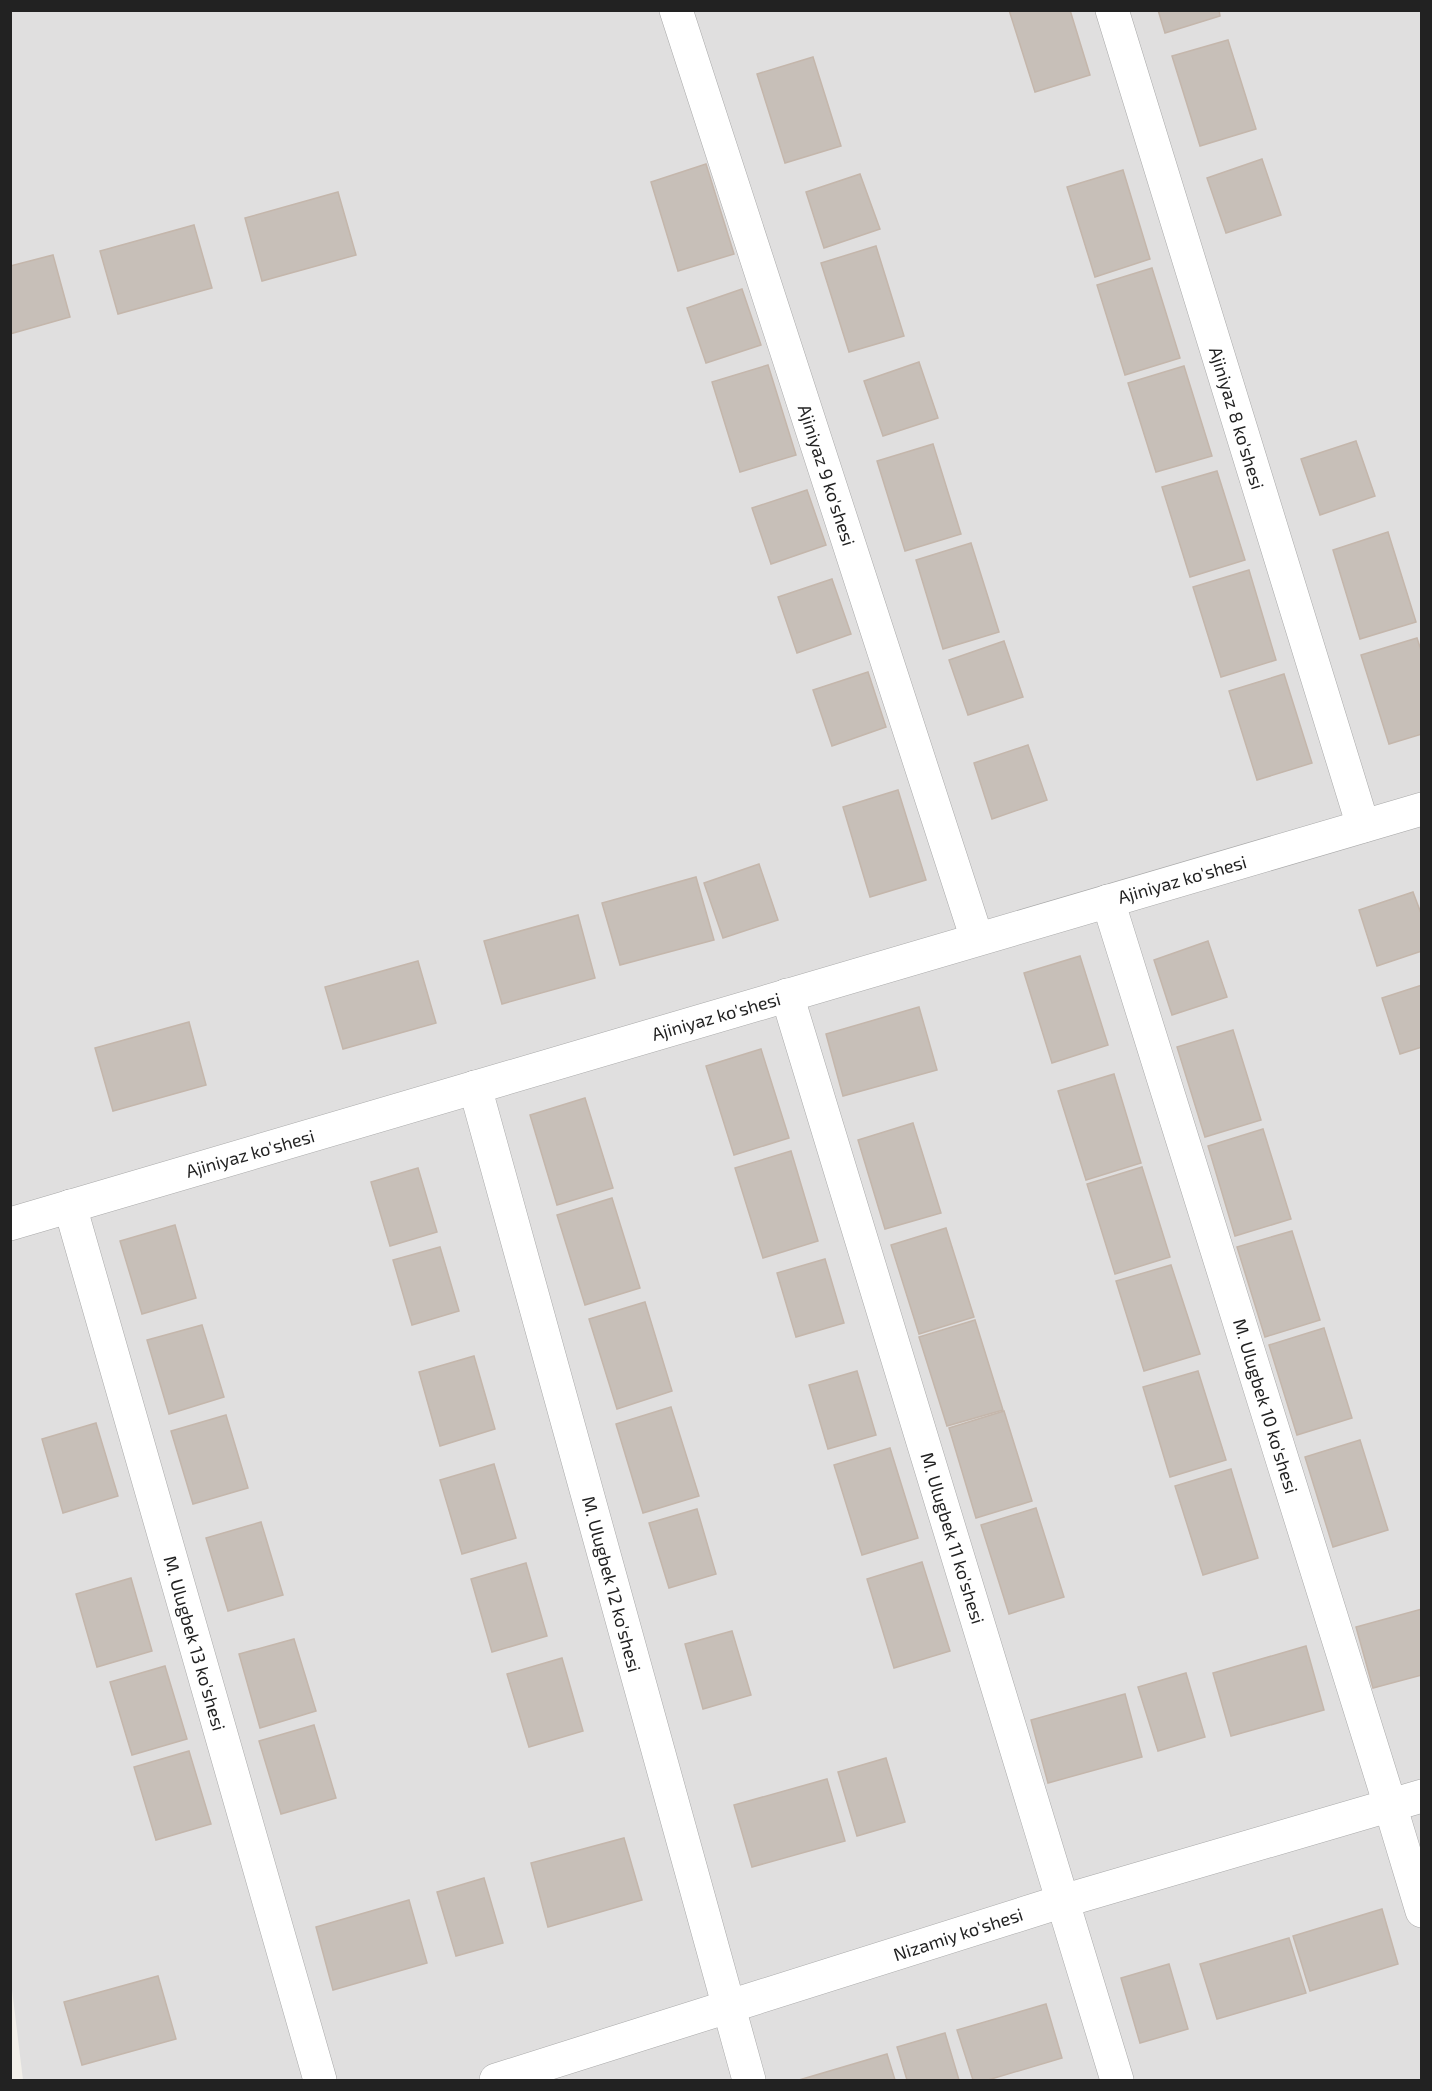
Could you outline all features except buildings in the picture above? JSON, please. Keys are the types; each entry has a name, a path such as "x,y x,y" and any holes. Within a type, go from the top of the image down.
{"street":[{"name":"Ajiniyaz 9 ko'shesi","path":"676,10 978,939"},
{"name":"Ajiniyaz 8 ko'shesi","path":"1112,10 1363,826"},
{"name":"Ajiniyaz ko'shesi","path":"10,1224 1422,809"},
{"name":"M. Ulugbek 10 ko'shesi","path":"1108,901 1422,1911"},
{"name":"M. Ulugbek 11 ko'shesi","path":"787,995 1117,2080"},
{"name":"M. Ulugbek 12 ko'shesi","path":"475,1087 749,2080"},
{"name":"M. Ulugbek 13 ko'shesi","path":"70,1206 320,2080"},
{"name":"Nizamiy ko'shesi","path":"496,2080 1063,1901 1422,1796"}],"shaded area":[{"path":"10,11 1421,11 1421,2080 23,2080 10,1973"}]}
